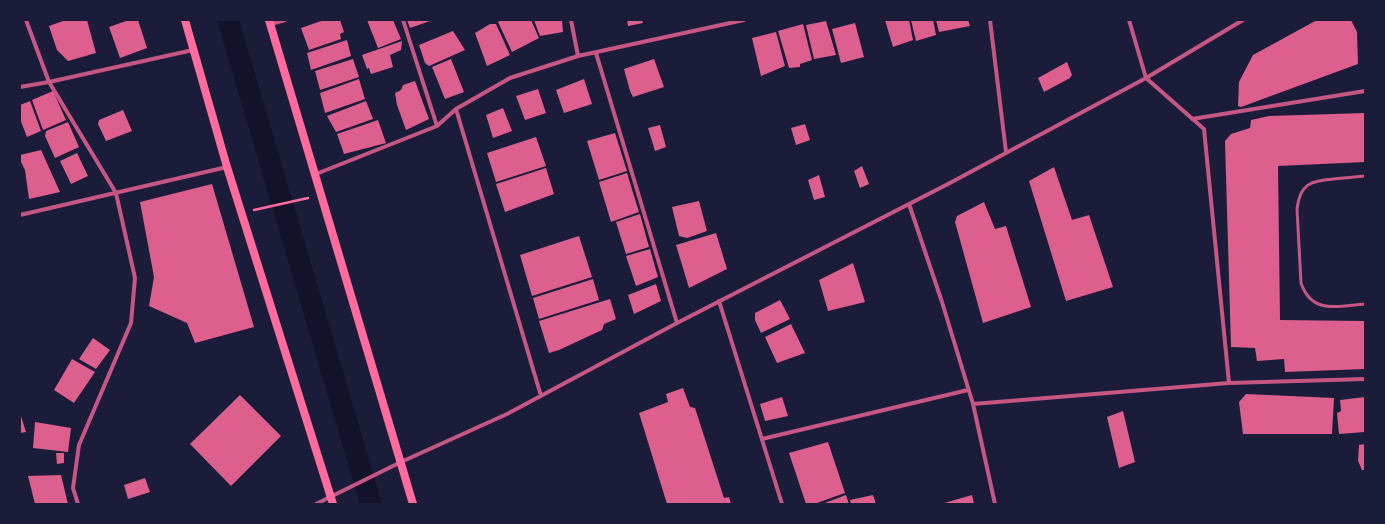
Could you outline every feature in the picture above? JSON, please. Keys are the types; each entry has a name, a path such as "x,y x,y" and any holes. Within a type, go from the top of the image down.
{"main road":[{"path":"185,20 227,167 332,500"},
{"path":"270,22 413,504"}],"street":[{"path":"26,20 49,82 116,194 135,278 131,323 79,445 73,488 78,504"},
{"path":"270,22 285,20"},
{"path":"403,20 437,126"},
{"path":"571,20 578,56"},
{"path":"316,174 437,126 456,110 510,78 578,56 744,20"},
{"path":"990,20 1006,152"},
{"path":"1129,20 1146,78 1204,129 1229,384"},
{"path":"316,504 332,500 349,487 373,475 507,414 542,396 677,323 909,204 1146,78 1242,20"},
{"path":"20,88 193,50"},
{"path":"596,53 677,323"},
{"path":"1192,119 1365,91"},
{"path":"456,110 542,396"},
{"path":"20,215 116,194 227,167"},
{"path":"909,204 942,302 973,404 995,504"},
{"path":"719,301 782,504"},
{"path":"973,404 1229,384 1365,379"},
{"path":"762,439 968,390"}],"lane":[{"path":"1365,176 1315,180 1301,193 1297,210 1301,283 1303,291 1308,298 1325,307 1365,304"}],"path":[{"path":"256,209 308,198"}],"shaded area":[{"path":"217,20 239,20 382,504 360,504"}],"building":[{"path":"66,20 87,20 96,53 68,61 57,50 49,26"},
{"path":"129,20 138,20 147,48 120,58 109,27"},
{"path":"324,20 340,20 344,32 340,34 341,39 309,50 301,28"},
{"path":"367,20 393,20 401,39 378,48"},
{"path":"407,20 433,20 410,28"},
{"path":"501,20 531,20 539,38 512,52 498,22"},
{"path":"534,20 562,20 563,32 540,36"},
{"path":"627,20 642,20 643,23 628,26"},
{"path":"885,20 909,20 913,40 893,47"},
{"path":"911,20 933,20 936,35 916,41"},
{"path":"936,20 968,20 970,26 939,32"},
{"path":"1317,20 1351,20 1357,32 1358,64 1241,107 1238,106 1239,82 1253,55"},
{"path":"826,21 836,55 814,59 806,25"},
{"path":"855,23 864,57 841,63 832,29"},
{"path":"490,24 496,24 510,55 487,66 475,33"},
{"path":"803,24 812,60 800,64 800,67 789,68 778,31"},
{"path":"453,31 465,50 429,66 425,63 419,45"},
{"path":"776,32 785,66 761,76 752,38"},
{"path":"347,40 351,56 311,70 307,53"},
{"path":"402,41 401,50 390,55 393,67 371,74 369,68 367,69 362,55"},
{"path":"353,59 359,77 320,90 315,71"},
{"path":"451,59 464,92 445,99 432,67"},
{"path":"654,59 664,87 633,97 624,69"},
{"path":"1067,62 1072,75 1070,78 1044,92 1038,78"},
{"path":"359,79 365,99 325,113 320,93"},
{"path":"584,79 592,104 564,113 556,90"},
{"path":"415,81 429,119 406,130 397,105 395,93 401,90 403,85"},
{"path":"538,89 546,113 525,120 516,96"},
{"path":"53,91 66,120 43,130 32,100"},
{"path":"30,101 41,131 27,137 20,119 20,105"},
{"path":"366,101 373,119 336,132 327,116"},
{"path":"503,108 512,131 493,138 486,115"},
{"path":"123,110 132,131 106,141 98,124 99,120"},
{"path":"1365,113 1365,162 1278,166 1280,320 1365,321 1365,369 1285,372 1284,359 1257,361 1255,348 1231,347 1225,141 1231,134 1250,128 1251,120 1269,116"},
{"path":"378,120 386,143 344,154 337,134"},
{"path":"68,122 79,147 55,158 45,136 46,131"},
{"path":"805,124 810,140 796,145 791,128"},
{"path":"660,125 666,147 655,151 648,128"},
{"path":"615,133 627,171 599,180 587,141"},
{"path":"536,137 546,166 496,182 487,153"},
{"path":"41,150 60,192 29,199 25,170 20,160 20,155"},
{"path":"77,153 88,176 71,184 60,161"},
{"path":"862,166 869,184 860,188 854,171"},
{"path":"1054,167 1072,220 1089,215 1113,287 1066,301 1029,181"},
{"path":"546,168 554,194 505,212 496,184"},
{"path":"627,173 639,212 611,222 599,182"},
{"path":"819,175 825,197 814,200 808,180"},
{"path":"212,184 254,327 195,343 187,323 149,306 154,277 140,202"},
{"path":"699,201 707,231 687,238 679,236 672,207"},
{"path":"984,202 995,229 1006,226 1031,307 983,323 955,222 957,216"},
{"path":"640,214 649,247 626,254 616,222"},
{"path":"716,233 727,269 689,288 676,245"},
{"path":"579,236 592,277 532,296 520,255"},
{"path":"650,249 658,277 636,286 626,256"},
{"path":"853,263 865,302 828,311 819,280"},
{"path":"593,279 599,300 539,319 533,298"},
{"path":"656,284 661,301 634,314 628,295"},
{"path":"610,299 616,319 604,324 602,330 559,350 549,353 539,321"},
{"path":"780,300 790,319 761,333 755,320 755,313"},
{"path":"791,324 805,353 777,363 765,337"},
{"path":"93,338 110,350 96,369 79,359"},
{"path":"72,359 95,372 74,403 54,390"},
{"path":"683,388 690,407 695,408 724,498 729,497 731,504 667,504 639,413 668,402 666,394"},
{"path":"1246,394 1334,398 1332,434 1243,434 1239,402"},
{"path":"240,395 281,436 231,486 190,444"},
{"path":"782,397 788,416 765,421 760,404"},
{"path":"1365,397 1365,432 1339,434 1337,413 1341,411 1340,400"},
{"path":"1123,411 1135,462 1119,468 1107,417"},
{"path":"20,413 26,432 20,433"},
{"path":"35,422 71,428 68,452 33,448"},
{"path":"828,442 845,493 814,504 806,504 789,453"},
{"path":"1365,444 1365,470 1362,470 1358,461 1359,445"},
{"path":"56,453 64,453 64,463 57,464"},
{"path":"61,475 68,504 35,504 28,476"},
{"path":"145,478 150,492 128,499 124,485"},
{"path":"846,495 849,504 822,504"},
{"path":"873,495 876,504 851,504 850,500"},
{"path":"972,495 974,504 941,504"}]}
